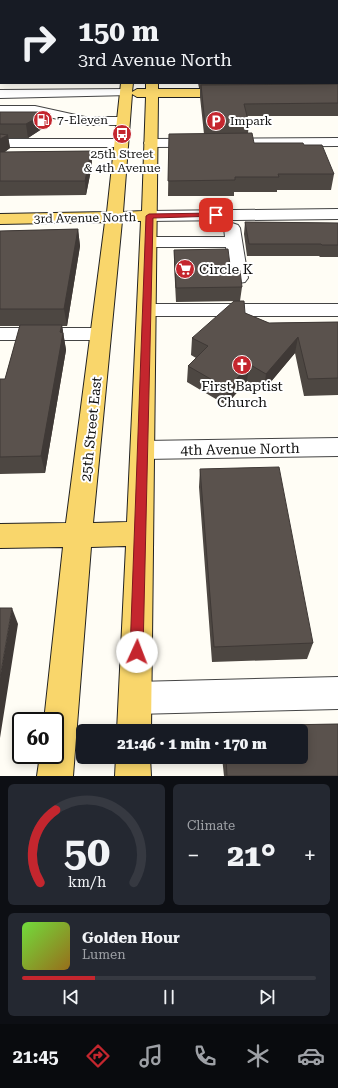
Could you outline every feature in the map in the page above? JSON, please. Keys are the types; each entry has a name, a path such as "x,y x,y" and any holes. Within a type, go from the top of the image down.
{"main road":[{"path":"126,87 242,88"},
{"name":"25th Street East","path":"55,776 75,580 78,535 114,218 126,87"},
{"path":"134,724 149,242 152,87"},
{"name":"3rd Avenue North","path":"0,219 114,218 149,216"},
{"path":"0,536 140,534"},
{"path":"133,764 133,776"}],"street":[{"path":"0,86 126,87"},
{"path":"0,94 26,94 126,87"},
{"path":"20,110 26,94"},
{"path":"0,110 35,110 85,121 123,121"},
{"path":"0,143 121,142"},
{"path":"151,143 338,142"},
{"name":"3rd Avenue North","path":"149,216 338,214"},
{"path":"229,215 240,278"},
{"path":"149,242 234,242"},
{"path":"147,310 338,310"},
{"path":"0,334 101,334"},
{"name":"4th Avenue North","path":"143,450 338,448"},
{"path":"135,698 338,693"}],"building":[{"path":"338,84 338,103 244,104 249,124 205,124 201,85"},
{"path":"0,112 47,112 26,124 0,124"},
{"path":"252,133 254,143 303,143 304,145 322,145 334,174 278,174 279,177 235,177 235,180 168,181 169,134"},
{"path":"0,134 8,135 0,139"},
{"path":"91,151 85,181 0,181 0,152"},
{"path":"245,222 338,223 338,245 249,244"},
{"path":"78,229 64,309 0,309 0,231"},
{"path":"228,249 230,265 234,269 240,270 242,287 176,288 174,250"},
{"path":"234,301 244,301 245,313 269,323 338,322 338,378 308,379 298,337 266,374 249,364 228,389 188,366 208,346 192,338"},
{"path":"20,325 62,325 60,332 63,333 41,456 0,457 0,379 5,379"},
{"path":"279,467 313,643 214,647 200,469"},
{"path":"0,608 12,608 0,678"},
{"path":"338,724 338,776 227,776 226,764 308,764 308,725"}],"place":[{"name":"7-Eleven","path":"43,120"},
{"name":"Impark","path":"216,121"},
{"name":"25th Street & 4th Avenue","path":"122,134"},
{"name":"Circle K","path":"185,269"},
{"name":"First Baptist Church","path":"242,365"}],"route":[{"path":"137,652 150,230 149,216 216,215"}]}
